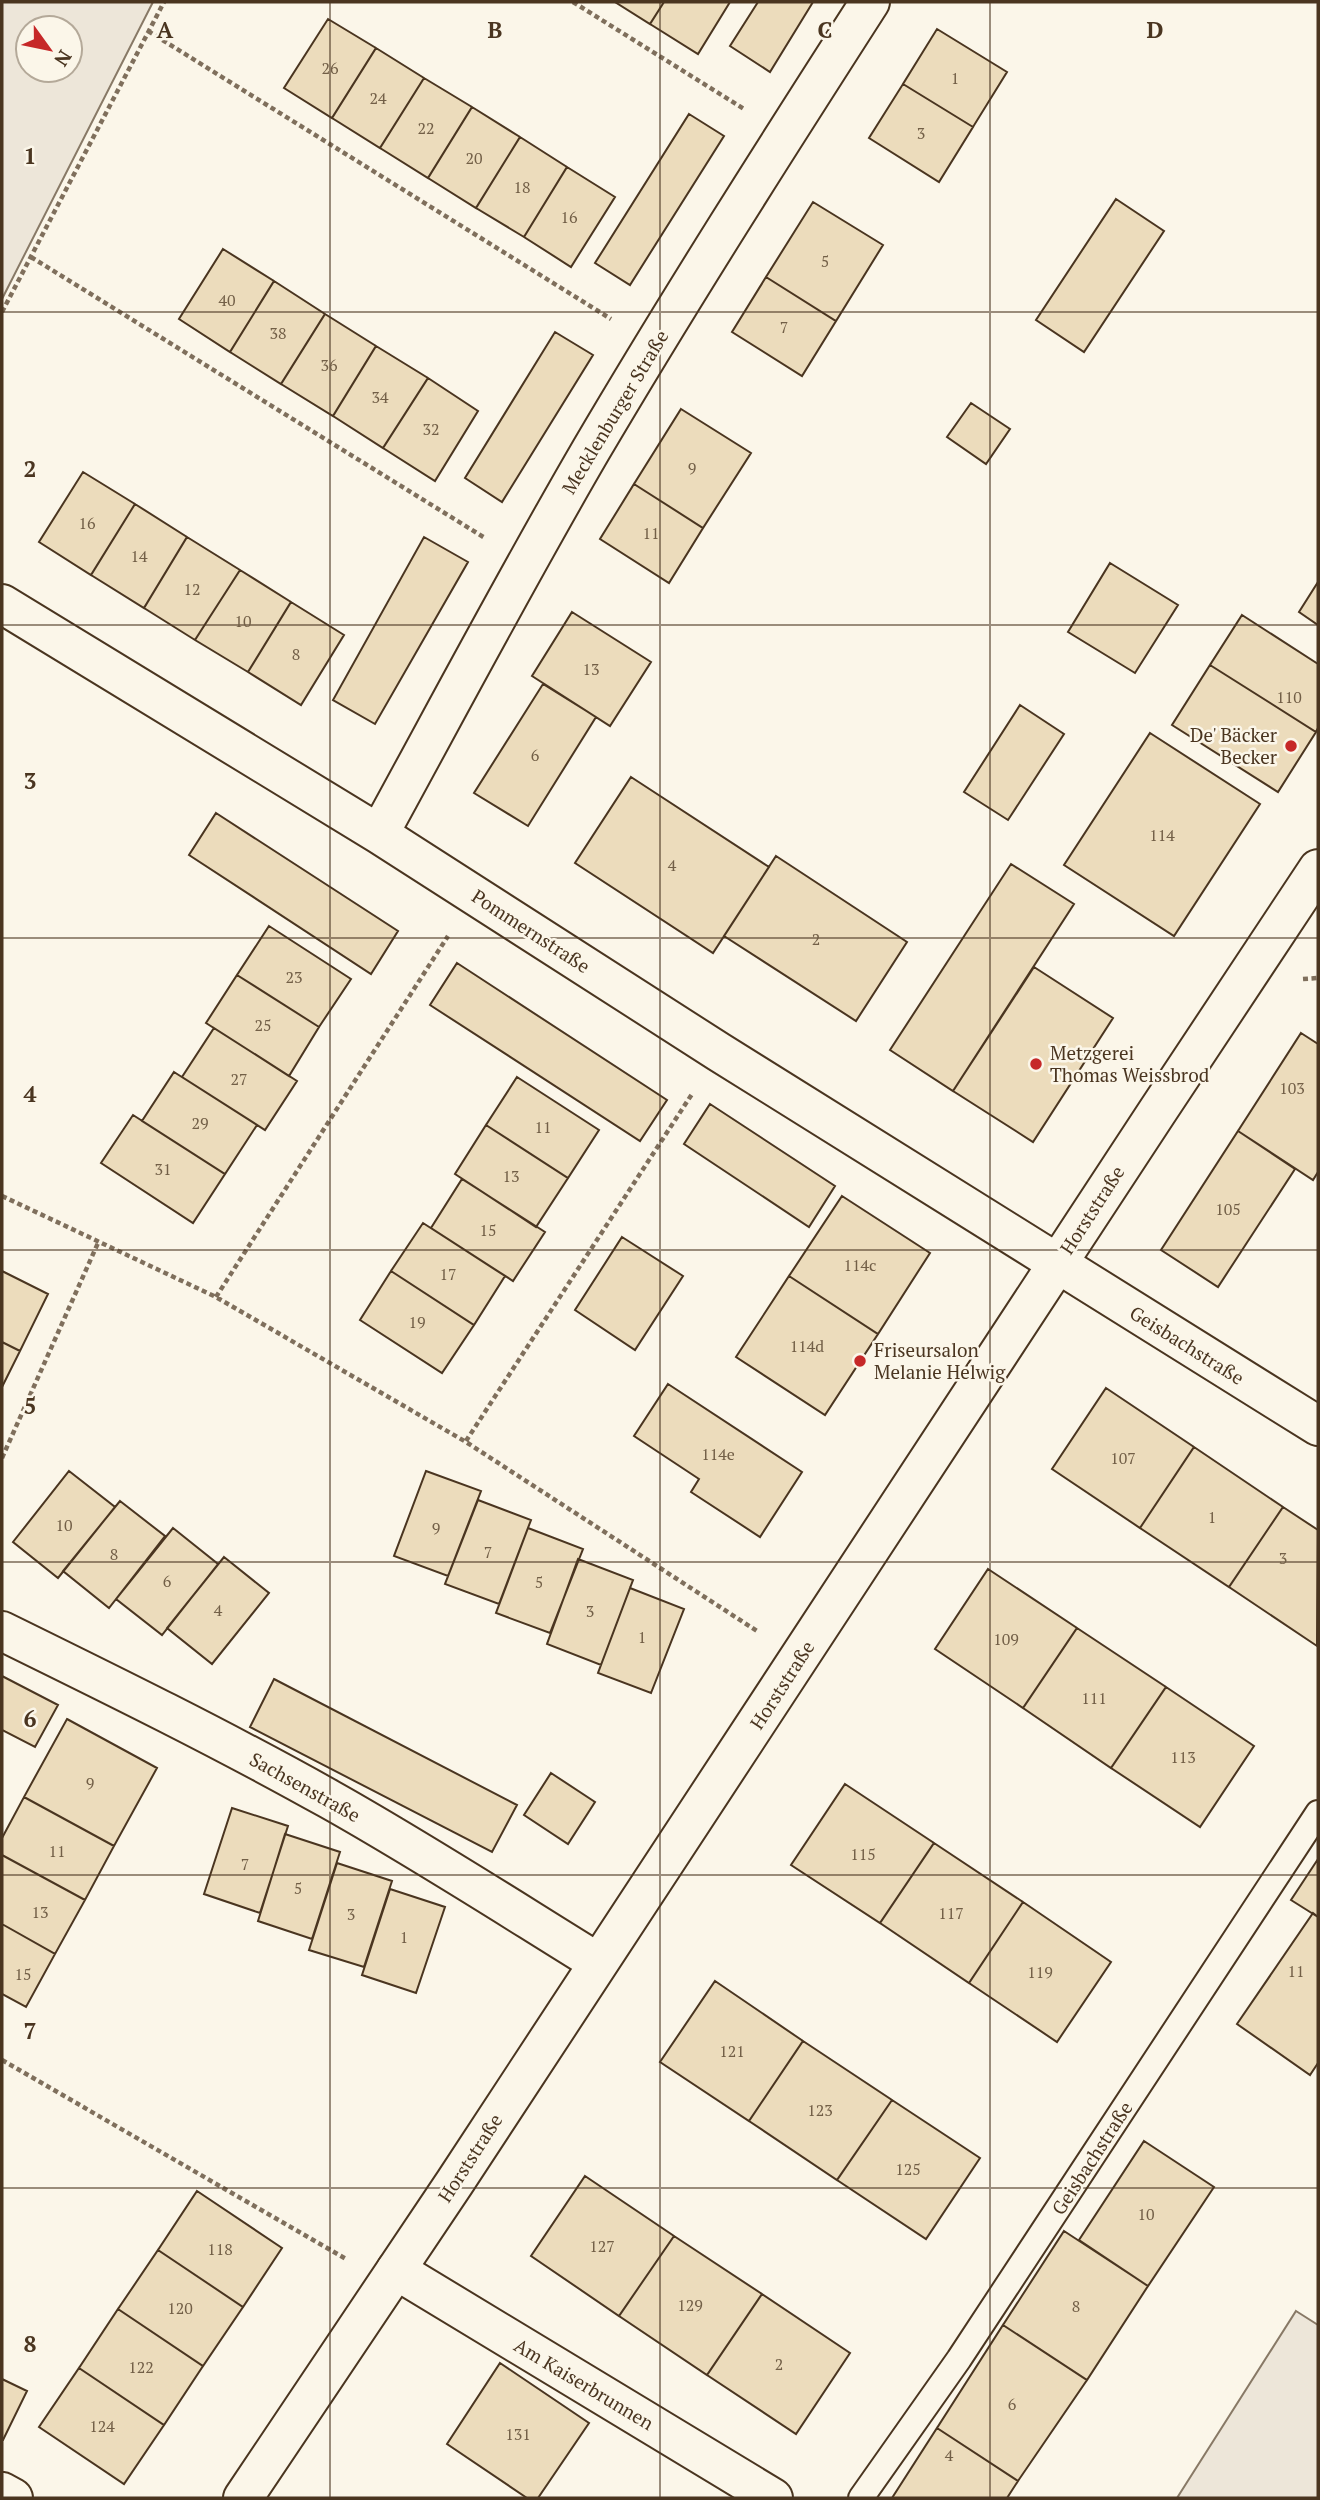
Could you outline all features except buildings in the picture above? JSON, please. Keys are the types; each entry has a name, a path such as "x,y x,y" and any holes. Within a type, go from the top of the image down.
{"street":[{"name":"Mecklenburger Straße","path":"379,834 466,671 654,346 870,2"},
{"name":"Pommernstraße","path":"2,604 379,834 1057,1264"},
{"name":"Horststraße","path":"243,2498 1318,869"},
{"name":"Geisbachstraße","path":"1057,1264 1318,1426"},
{"name":"Sachsenstraße","path":"2,1632 200,1730 330,1799 597,1962"},
{"name":"Am Kaiserbrunnen","path":"391,2276 773,2498"},
{"path":"2,2492 13,2498"}],"lane":[{"name":"Geisbachstraße","path":"861,2498 967,2348 1318,1813"}],"path":[{"path":"2,312 164,2"},
{"path":"573,2 785,134"},
{"path":"148,31 654,346"},
{"path":"31,257 527,564"},
{"path":"216,1297 475,895"},
{"path":"466,1442 719,1052"},
{"path":"2,1196 216,1297 466,1442 799,1659"},
{"path":"2,1458 98,1243"},
{"path":"2,2060 391,2276"}],"shaded area":[{"path":"2,2 153,2 2,299"},
{"path":"1296,2311 1318,2325 1318,2498 1177,2498"}],"place":[{"name":"De' Bäcker Becker","path":"1291,746"},
{"name":"Metzgerei Thomas Weissbrod","path":"1036,1064"},
{"name":"Friseursalon Melanie Helwig","path":"860,1361"}]}
